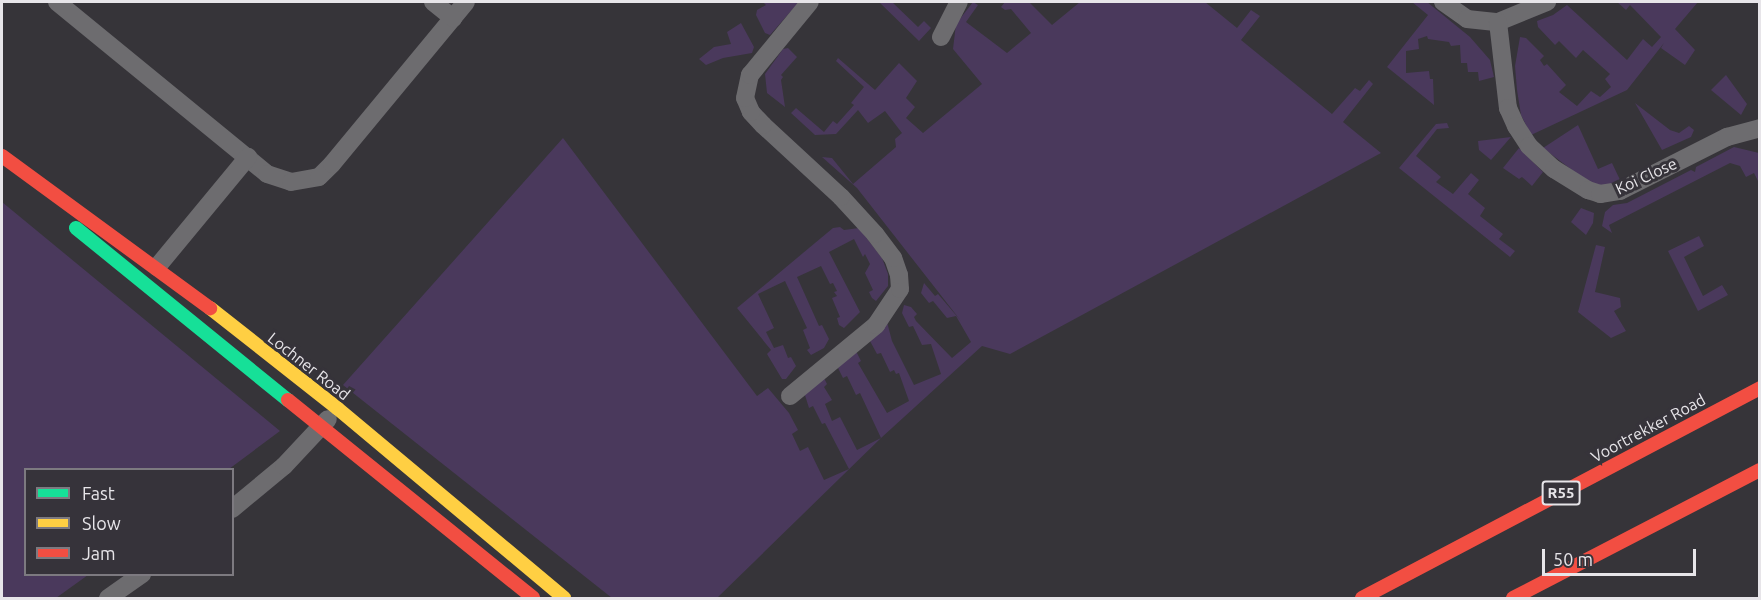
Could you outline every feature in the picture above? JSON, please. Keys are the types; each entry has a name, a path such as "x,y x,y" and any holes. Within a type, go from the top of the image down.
{"street":[{"path":"57,2 267,174 291,182 319,177 466,2"},
{"path":"433,2 453,18"},
{"path":"790,396 876,325 892,305 900,289 899,275 893,258 848,204 752,112 744,91 757,66 810,2"},
{"path":"941,37 959,2"},
{"path":"1443,2 1467,19 1498,22 1546,2"},
{"name":"Koi Close","path":"1498,22 1508,108 1516,126 1529,146 1554,170 1588,190 1600,194 1620,190 1727,136 1760,128"},
{"name":"Lochner Road","path":"2,156 80,232 533,598"},
{"path":"157,267 248,157"},
{"name":"Lochner Road","path":"23,174 157,267 337,408 564,598"},
{"name":"Voortrekker Road","path":"1362,598 1760,388"},
{"path":"234,507 284,466 337,408"},
{"path":"1513,598 1760,470"},
{"path":"108,598 139,576"}],"shaded area":[{"path":"763,2 799,2 770,35 765,33 756,15 757,10 766,5"},
{"path":"879,2 892,2 918,27 924,21 931,28 919,41"},
{"path":"973,2 978,5 966,22 1007,53 1031,33 1011,9 1005,10 1001,7 1005,2 1029,2 1052,25 1080,2 1205,2 1237,28 1251,10 1260,16 1241,40 1332,114 1355,88 1360,91 1369,80 1373,84 1343,122 1381,153 1010,354 982,346 881,438 860,393 856,395 847,376 843,378 838,368 856,351 861,361 858,363 887,413 909,401 899,373 896,374 894,370 890,372 881,353 877,354 870,341 887,322 892,341 914,385 941,374 931,344 922,345 913,326 909,327 902,313 904,305 911,307 917,314 914,317 916,321 952,358 971,342 956,316 947,318 933,301 929,303 921,293 924,283 935,296 938,294 961,321 857,188 822,157 832,158 853,184 896,147 895,139 902,133 885,111 868,123 858,110 836,134 815,135 791,113 796,108 824,132 833,121 837,124 854,105 851,103 864,87 836,61 838,58 875,90 899,63 917,81 906,98 915,107 906,118 923,133 982,84 953,49 956,24"},
{"path":"1412,2 1427,2 1470,37 1490,60 1494,77 1479,81 1478,72 1468,72 1467,63 1461,63 1460,45 1451,46 1449,42 1428,39 1427,36 1418,39 1419,49 1406,51 1406,73 1429,71 1430,79 1433,79 1434,105 1387,67 1428,15"},
{"path":"1617,2 1698,2 1675,29 1695,50 1685,65 1661,48 1664,43 1627,90 1531,135 1521,115 1517,90 1515,66 1520,37 1526,38 1544,56 1540,60 1544,66 1547,64 1566,85 1559,92 1577,106 1591,91 1600,97 1611,87 1605,79 1610,74 1583,50 1576,58 1559,41 1555,45 1538,27 1537,21 1553,15 1567,5 1627,60 1643,39 1652,47 1661,37 1630,5 1626,10"},
{"path":"741,23 754,47 752,53 723,58 706,65 699,59 714,47 731,44 727,32"},
{"path":"788,48 797,57 781,75 785,107 767,93 765,74 783,49"},
{"path":"1726,75 1747,104 1741,115 1711,90"},
{"path":"1635,103 1670,130 1679,133 1689,126 1694,130 1691,137 1662,150"},
{"path":"1447,123 1449,128 1437,129 1416,156 1441,177 1436,182 1453,194 1471,173 1479,180 1468,194 1485,208 1480,216 1503,234 1499,239 1515,251 1510,257 1399,168 1436,124"},
{"path":"1578,125 1598,169 1612,163 1622,184 1593,186 1543,148"},
{"path":"1511,137 1491,160 1479,150 1478,141"},
{"path":"563,138 757,396 768,388 789,413 798,430 792,434 800,451 808,447 824,480 849,469 825,423 822,424 813,406 809,408 804,392 824,378 827,384 824,387 832,400 825,404 832,421 840,417 857,450 881,438 717,598 612,598 343,385"},
{"path":"1734,147 1759,153 1759,183 1754,173 1746,177 1740,166 1730,163 1609,225 1612,233 1602,226 1605,212 1613,205 1627,203 1691,170 1695,172 1696,167"},
{"path":"1519,148 1543,172 1532,186 1522,177 1519,179 1503,168"},
{"path":"2,202 280,431 230,468 24,468 24,576 87,576 56,598 2,598"},
{"path":"1581,208 1594,213 1593,223 1586,235 1571,222"},
{"path":"840,227 844,230 859,228 882,258 888,274 888,286 876,301 872,298 869,292 873,290 865,273 870,264 865,254 863,257 854,239 829,252 860,312 844,328 839,325 837,318 840,317 832,298 837,296 834,292 837,291 833,283 830,284 821,266 797,277 819,326 822,325 829,339 824,348 811,355 807,350 810,348 803,330 807,328 785,281 758,294 774,328 766,332 774,348 783,345 788,358 791,357 796,366 786,379 782,379 767,354 771,350 737,308 833,228"},
{"path":"1699,236 1704,246 1684,257 1703,296 1722,285 1728,295 1698,311 1668,251"},
{"path":"1596,245 1605,247 1595,292 1620,298 1621,307 1614,311 1626,331 1611,338 1578,312"}],"traffic: fast":[{"path":"76,228 288,400"}],"traffic: slow":[{"path":"210,308 337,408 564,598"}],"traffic: jam":[{"path":"2,156 210,308"},
{"path":"1362,598 1760,388"},
{"path":"288,400 533,598"},
{"path":"1513,598 1760,470"}]}
